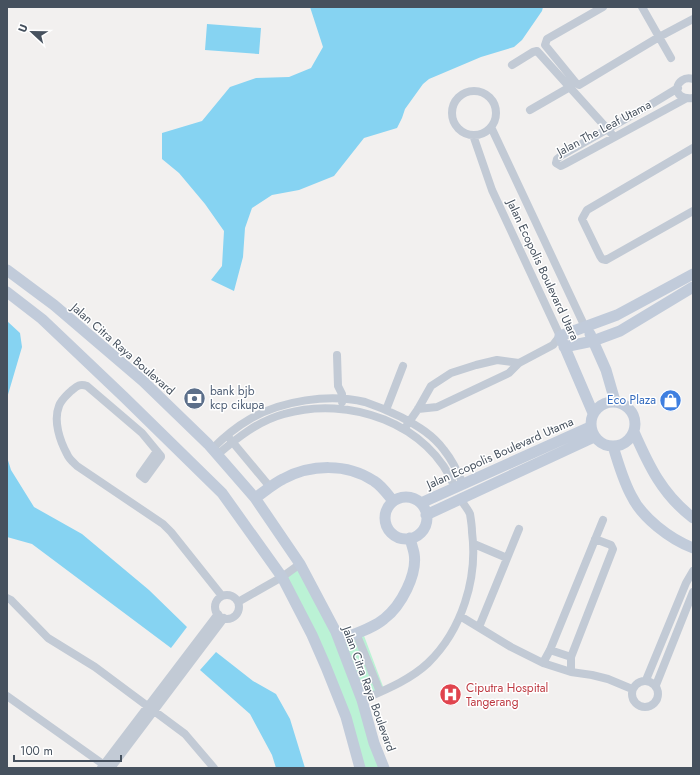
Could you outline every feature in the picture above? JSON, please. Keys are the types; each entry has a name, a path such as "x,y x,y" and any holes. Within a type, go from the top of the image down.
{"street":[{"path":"603,7 593,10 547,39 545,42 545,45 579,85 659,37 693,19"},
{"path":"642,7 671,58"},
{"path":"512,65 537,51 614,137"},
{"name":"Jalan The Leaf Utama","path":"690,100 614,137 561,166 557,165 557,158 678,88 678,84 684,78 693,79"},
{"path":"530,110 570,87"},
{"path":"678,88 680,95 690,100"},
{"path":"470,91 480,92 490,98 495,107 496,117 491,127 483,133 473,135 463,132 456,125 452,115 454,104 460,96 470,91"},
{"name":"Jalan Ecopolis Boulevard Utara","path":"491,127 593,341 606,370 615,401"},
{"name":"Jalan Ecopolis Boulevard Utara","path":"473,135 492,190 560,336 593,413"},
{"path":"693,148 587,210 582,219 600,256 602,259 606,260 693,211"},
{"name":"Jalan Citra Raya Boulevard","path":"7,270 54,305 143,381 214,452 255,498 300,564 339,640 362,700 374,743 384,768"},
{"path":"418,409 438,407 509,373 519,363 553,345 560,336 617,315 693,274"},
{"path":"553,345 564,347 593,341 620,331 693,287"},
{"path":"7,292 42,319 222,493 282,577 326,667 346,717 360,768"},
{"path":"337,355 338,386 342,394 341,408"},
{"path":"404,430 431,386 451,373 497,360 519,363"},
{"path":"386,410 403,366"},
{"path":"157,451 142,434 87,386 82,384 78,385 64,398 59,406 57,419 59,436 67,455 77,466 163,524 172,532 222,596"},
{"path":"214,452 225,434 250,419 281,406 309,400 342,398 364,402 386,410 422,428 445,450 458,471 459,486"},
{"path":"608,401 622,403 628,406 632,412 635,425 634,432 625,442 613,446 602,444 592,432 593,413 602,404 608,401"},
{"path":"214,452 233,442 256,426 283,414 310,408 341,408 364,412 390,422 416,436 437,458 459,486"},
{"name":"Jalan Ecopolis Boulevard Utama","path":"421,504 459,486 592,432"},
{"name":"Jalan Ecopolis Boulevard Utama","path":"426,515 592,432"},
{"path":"634,432 649,467 657,479 680,506 693,518"},
{"path":"225,434 270,487"},
{"path":"613,446 625,483 639,508 647,517 667,533 680,542 693,548"},
{"path":"255,498 283,479 308,469 330,467 356,471 376,481 393,501"},
{"path":"362,700 403,681 429,662 448,638 460,616 467,597 472,573 474,544 470,503 465,496"},
{"path":"399,498 413,498 423,506 426,515 425,526 416,536 410,538 396,536 387,526 385,520 386,513 393,501 399,498"},
{"path":"543,663 550,650 603,520"},
{"path":"479,628 519,530"},
{"path":"339,640 384,619 396,608 406,591 413,572 414,554 410,538"},
{"path":"571,672 571,657 613,548 611,545 595,539"},
{"path":"474,544 507,558"},
{"path":"238,602 282,577 300,564"},
{"path":"646,680 686,583 693,571"},
{"path":"656,685 646,680 638,682 632,689 632,698 638,706 647,707 655,703 659,694 656,685 693,592"},
{"path":"222,596 233,596 238,602 238,613 232,618 221,616 215,606 218,599 222,596"},
{"path":"7,598 11,600 48,638 95,667 185,734 214,768"},
{"path":"7,696 106,767 221,616"},
{"path":"460,616 511,647 543,663 571,672 608,679 632,689"},
{"path":"356,633 380,692"},
{"path":"550,650 571,657"}],"green space":[{"path":"300,564 336,632 385,768 359,768 326,667 283,577"},
{"path":"363,633 384,689 363,699 340,640"}],"water":[{"path":"310,7 543,7 542,11 522,40 514,47 481,57 429,79 423,84 405,109 397,128 364,138 334,176 299,190 272,195 252,208 245,228 243,257 234,291 211,280 222,266 224,231 205,204 179,173 162,159 162,133 202,121 230,87 256,78 289,77 311,68 323,47"},
{"path":"207,24 261,28 259,54 205,50"},
{"path":"7,321 20,333 22,347 7,398"},
{"path":"7,457 11,470 34,507 82,534 149,590 187,627 171,648 32,544 7,537"},
{"path":"216,652 253,681 276,694 290,719 305,768 276,768 272,755 250,714 200,670"}],"place":[{"name":"bank bjb kcp cikupa","path":"195,398"},
{"name":"Eco Plaza","path":"671,400"},
{"name":"Ciputra Hospital Tangerang","path":"450,695"}]}
